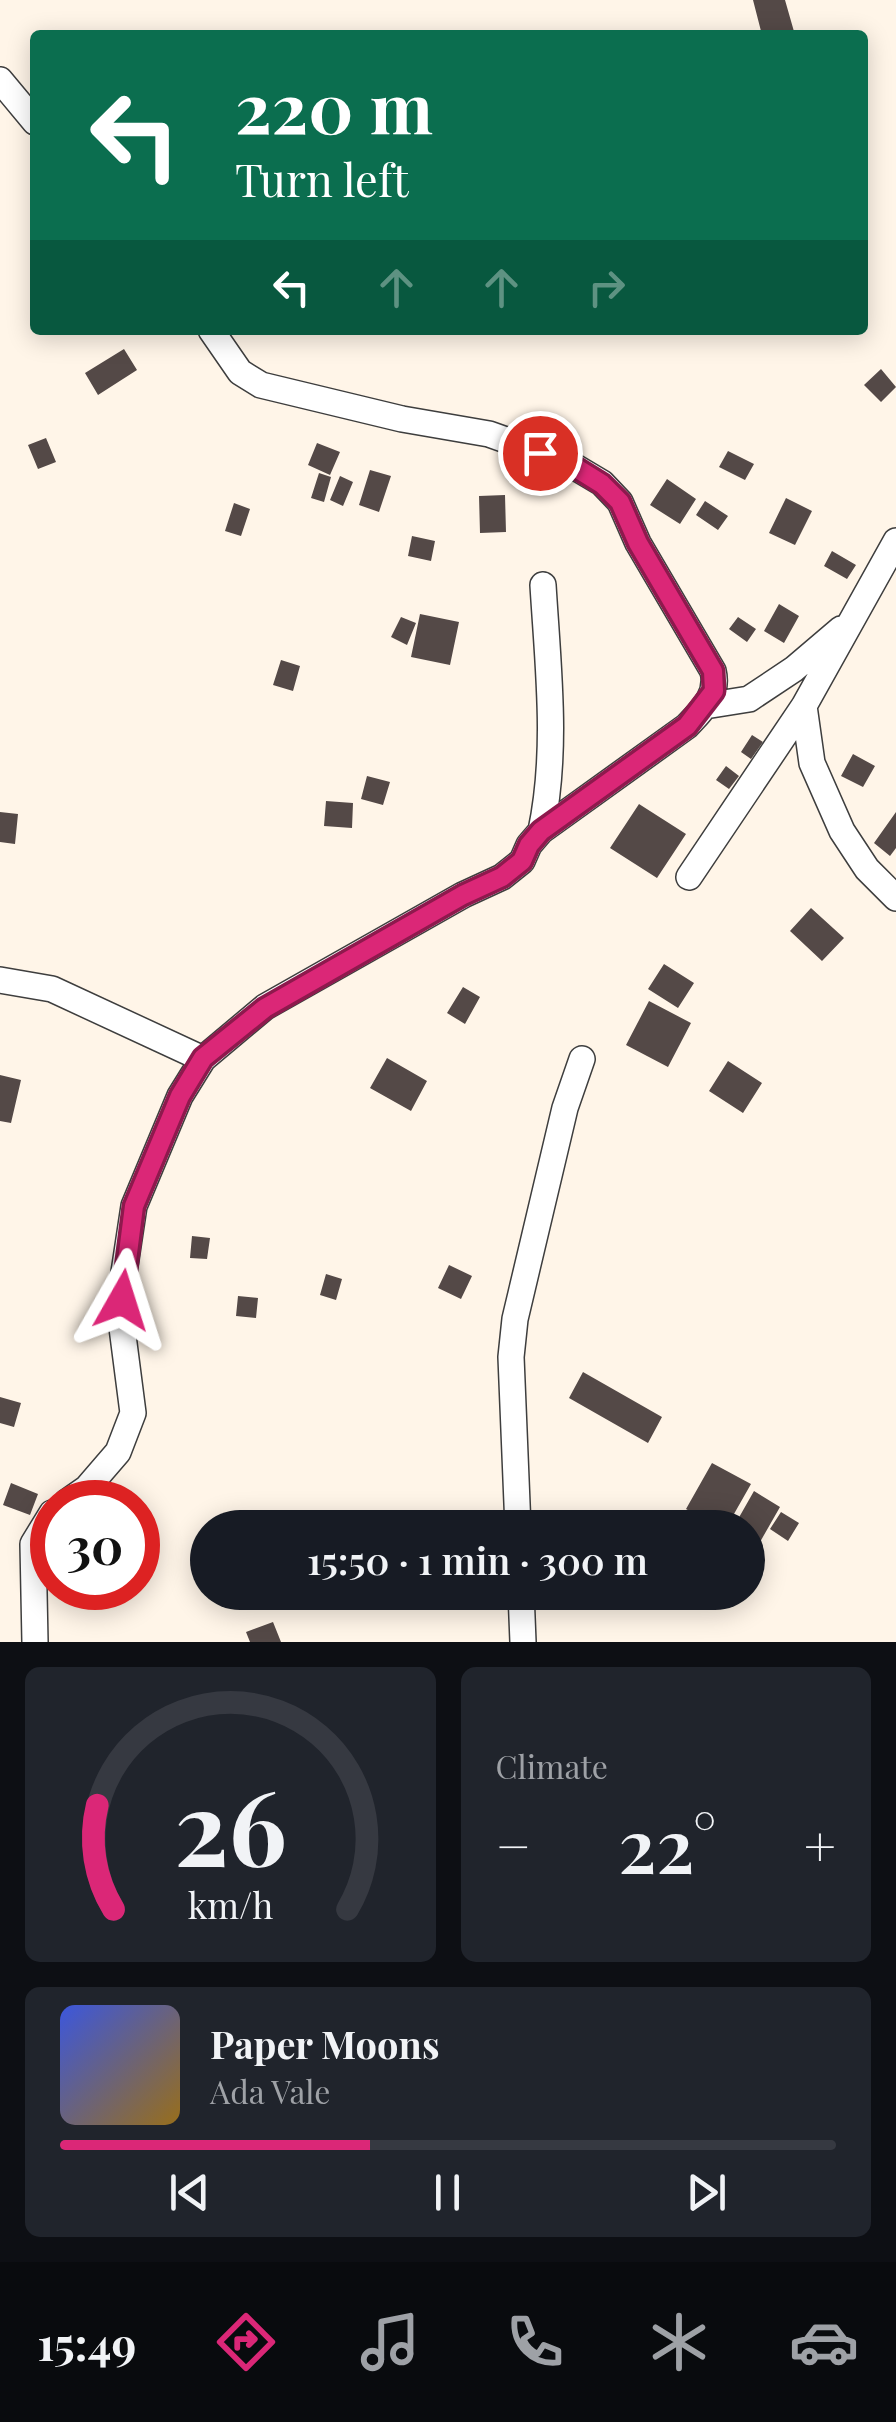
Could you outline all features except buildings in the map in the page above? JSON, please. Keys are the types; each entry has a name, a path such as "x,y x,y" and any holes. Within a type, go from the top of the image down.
{"street":[{"path":"0,80 30,116"},
{"path":"94,1480 118,1452 134,1413 121,1320 134,1206 180,1096 203,1058 265,1008 463,895 502,877 522,861 541,831 687,726 714,691 713,671 638,543 620,502 602,484 565,461 489,434 402,420 261,385 240,372 215,335"},
{"path":"690,876 804,706 896,541"},
{"path":"541,831 548,800 551,728 543,585"},
{"path":"705,706 749,699 794,669 853,618"},
{"path":"804,706 812,763 842,831 867,869 896,898"},
{"path":"0,980 52,990 203,1058"},
{"path":"517,1510 512,1357 515,1319 564,1108 582,1059"},
{"path":"34,1610 35,1642"},
{"path":"521,1610 522,1642"}],"route":[{"path":"122,1300 134,1206 180,1096 203,1058 265,1008 463,895 502,877 522,861 541,831 687,726 714,691 713,671 638,543 620,502 602,484 565,461 540,453"}]}
